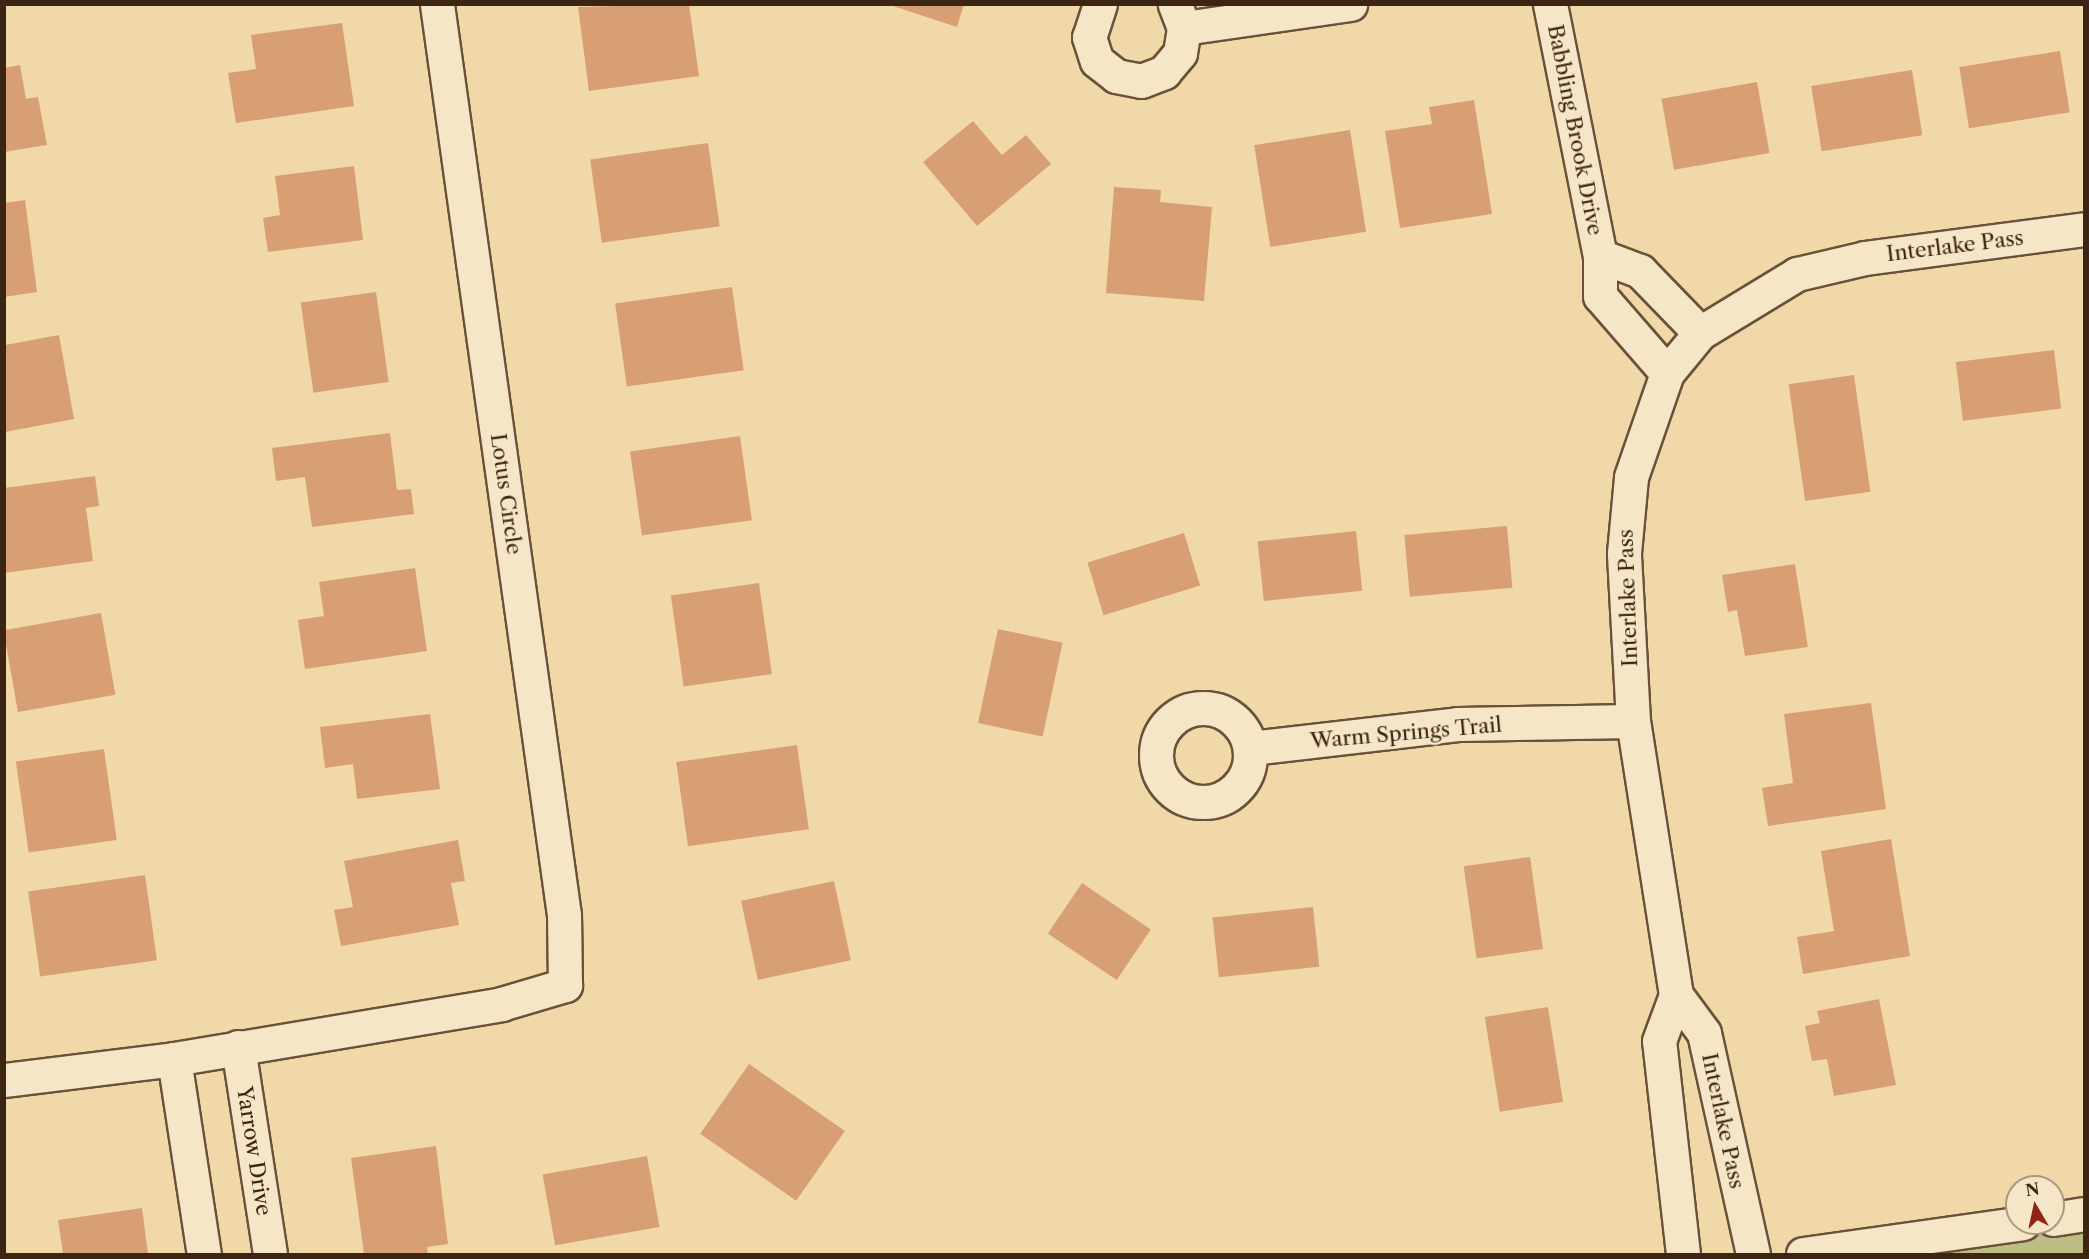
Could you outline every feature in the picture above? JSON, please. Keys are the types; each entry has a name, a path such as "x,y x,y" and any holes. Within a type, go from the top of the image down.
{"street":[{"name":"Lotus Circle","path":"238,1047 501,1004 565,985 564,915 437,4"},
{"path":"1100,4 1089,37 1097,60 1116,76 1141,81 1164,72 1180,53 1180,16 1350,4"},
{"name":"Babbling Brook Drive","path":"1550,4 1600,256 1600,296 1667,373"},
{"name":"Interlake Pass","path":"1753,1254 1704,1034 1676,994 1633,721 1625,523 1631,477 1667,373 1700,333 1797,274 1865,258 2085,229"},
{"name":"Babbling Brook Drive","path":"1600,256 1640,271 1700,333"},
{"name":"Warm Springs Trail","path":"1251,748 1458,724 1633,721"},
{"name":"Interlake Pass","path":"1676,994 1659,1041 1683,1254"},
{"path":"4,1080 174,1059 238,1047"},
{"name":"Yarrow Drive","path":"238,1047 270,1254"},
{"path":"174,1059 204,1254"},
{"path":"2065,1217 2085,1214"},
{"path":"1803,1254 2005,1226"}],"green space":[{"path":"2084,1214 2084,1254 1799,1254 2005,1225 2005,1235 2065,1235 2065,1217"}],"building":[{"path":"689,4 699,76 589,91 578,7"},
{"path":"887,4 964,4 957,27"},
{"path":"342,23 354,106 236,123 228,73 256,69 251,35"},
{"path":"2060,51 2070,112 1969,128 1959,67"},
{"path":"20,65 26,99 38,97 47,145 4,152 4,68"},
{"path":"1912,70 1922,135 1822,151 1811,86"},
{"path":"1757,82 1770,153 1674,170 1661,99"},
{"path":"1474,100 1492,214 1400,228 1385,131 1432,124 1429,107"},
{"path":"973,121 1002,155 1026,135 1051,164 977,226 923,162"},
{"path":"1350,130 1366,232 1270,247 1254,145"},
{"path":"708,143 720,226 602,243 590,160"},
{"path":"354,166 363,240 268,252 263,218 280,215 275,176"},
{"path":"1114,187 1161,190 1160,202 1212,207 1204,301 1106,293"},
{"path":"25,200 37,292 4,297 4,203"},
{"path":"732,287 744,370 627,387 615,303"},
{"path":"376,292 389,382 313,393 301,303"},
{"path":"59,335 74,419 5,432 5,345"},
{"path":"2054,350 2061,409 1963,421 1956,362"},
{"path":"1854,375 1870,492 1805,501 1789,384"},
{"path":"390,433 397,490 411,489 414,514 312,527 305,477 276,481 272,448"},
{"path":"740,436 752,520 642,536 630,451"},
{"path":"95,476 99,506 86,508 93,561 4,573 4,488"},
{"path":"1507,526 1512,588 1410,597 1404,535"},
{"path":"1356,531 1362,591 1264,601 1258,541"},
{"path":"1184,533 1200,586 1103,615 1087,563"},
{"path":"1795,564 1808,647 1745,656 1737,610 1728,612 1722,575"},
{"path":"415,568 427,651 305,669 298,620 324,616 319,582"},
{"path":"759,583 772,674 684,686 671,595"},
{"path":"101,613 115,695 18,712 4,630"},
{"path":"998,629 1063,643 1043,737 978,723"},
{"path":"1871,703 1886,809 1768,826 1762,788 1793,783 1784,714"},
{"path":"430,714 440,789 357,799 353,764 325,768 320,727"},
{"path":"797,745 809,829 688,846 676,762"},
{"path":"104,749 117,840 29,852 16,761"},
{"path":"1891,839 1910,956 1803,974 1797,937 1834,931 1821,851"},
{"path":"458,840 465,881 451,883 459,925 341,946 334,910 353,907 344,861"},
{"path":"1530,857 1543,949 1477,958 1464,866"},
{"path":"145,875 157,960 40,977 28,891"},
{"path":"834,881 851,960 758,980 741,901"},
{"path":"1082,883 1151,929 1117,980 1048,934"},
{"path":"1313,907 1319,967 1219,977 1213,918"},
{"path":"1879,999 1896,1085 1834,1096 1827,1059 1812,1061 1805,1026 1820,1023 1817,1011"},
{"path":"1548,1007 1563,1102 1500,1112 1485,1017"},
{"path":"749,1064 845,1131 796,1201 700,1134"},
{"path":"436,1146 448,1244 427,1247 428,1254 364,1254 351,1158"},
{"path":"647,1156 660,1227 555,1245 543,1174"},
{"path":"142,1208 148,1254 63,1254 58,1220"}]}
